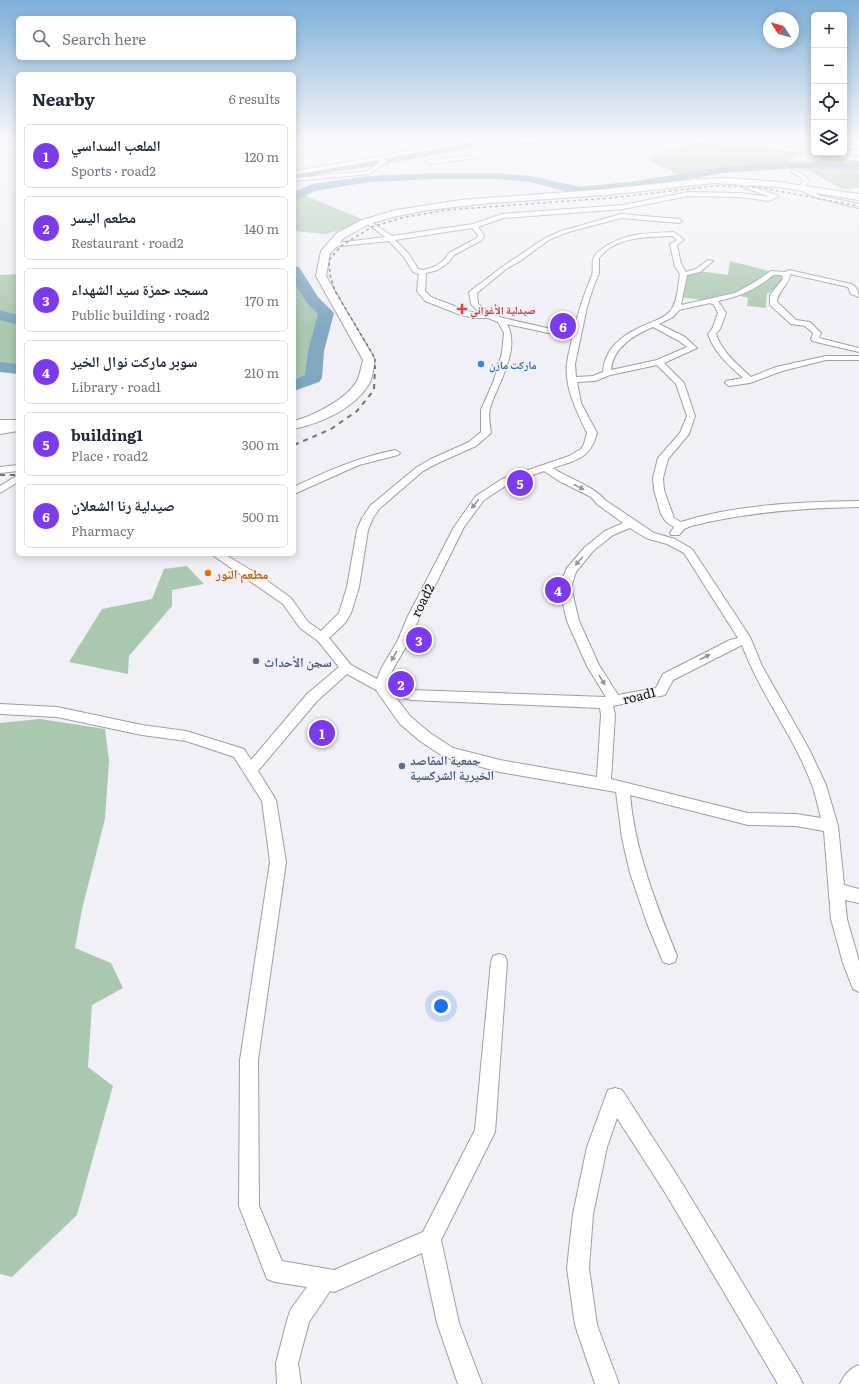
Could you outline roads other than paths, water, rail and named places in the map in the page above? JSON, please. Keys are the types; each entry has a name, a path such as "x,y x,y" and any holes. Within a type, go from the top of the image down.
{"main road":[{"path":"296,425 303,423 336,408 363,383 369,360 321,276 320,267 323,256 331,245 347,231 367,221 430,206 475,203"},
{"path":"0,424 16,426"},
{"path":"0,430 16,426"}],"street":[{"path":"331,245 474,226 502,216 623,207 645,203"},
{"path":"844,203 859,206"},
{"path":"577,337 501,320 490,316 475,306 472,300 473,292 504,268 547,239 569,230 621,216 679,221"},
{"path":"367,221 390,238 411,261 415,271 423,272 436,269 447,261 451,254 480,238 481,234 474,226"},
{"path":"654,324 682,339 693,348 659,362 607,373 599,378 588,380 572,379 571,364 583,307 590,285 596,273 596,258 599,254 612,245 629,238 656,234 674,234 681,240 673,244 677,252 676,261 679,270 684,274"},
{"path":"684,274 698,271 710,261"},
{"path":"423,272 421,291 428,299 464,313 475,316 490,316"},
{"path":"676,308 737,295 758,284 771,273 778,272 785,274 789,272 852,286 854,292 859,295"},
{"path":"607,373 611,353 636,332 666,319 676,308 684,274"},
{"path":"785,274 786,279 774,295 773,303 776,307 794,322 807,324 817,333 815,339 859,350"},
{"path":"712,301 717,304 722,313 716,329 712,334 715,344 731,364 750,380"},
{"path":"322,638 344,614 351,592 363,530 369,513 428,464 461,451 479,441 486,433 485,410 498,380 506,353 508,333 501,320"},
{"path":"728,383 750,380 779,369 826,358 859,358"},
{"path":"659,362 680,383 691,416 684,434 663,458 658,478 659,490 666,514 670,520 681,526"},
{"name":"road2","path":"381,687 387,669 404,640 413,618 459,527 480,498 506,481 572,458 584,451 589,445 592,438 589,427 577,402 572,379"},
{"path":"296,490 357,462 395,453"},
{"path":"0,470 16,468"},
{"path":"546,468 563,479 595,495 601,502 650,536 665,539 688,551 698,563 746,640 758,672 804,753 819,785 831,826 839,919 851,962 859,983"},
{"path":"0,490 16,479"},
{"path":"665,539 677,531 681,526 725,514 760,508 799,505 859,504"},
{"name":"road1","path":"631,524 609,533 589,550 571,571 566,587 573,621 610,702 660,692 668,677 734,643 746,640"},
{"path":"219,556 258,580 287,601 304,624 322,638 346,668 381,687 411,695 610,702 604,784"},
{"path":"250,771 305,705 334,676 346,668"},
{"path":"381,687 405,720 425,737 449,753 500,766 623,787 748,819 796,820 831,826"},
{"path":"0,709 57,712 142,730 186,736 239,753 269,800 278,862 249,1060 249,1206 275,1271 334,1281 430,1239 485,1132 499,962"},
{"path":"623,787 622,793 637,872 652,918 669,956"},
{"path":"837,890 859,896"},
{"path":"606,1384 586,1325 578,1268 582,1214 597,1147 615,1097 674,1186 791,1384"},
{"path":"430,1239 448,1323 470,1384"},
{"path":"289,1384 287,1363 299,1317 325,1280"},
{"path":"852,1384 859,1376"}],"waterway":[{"path":"296,274 312,300 321,310 326,313 316,351 313,378 296,385"},
{"path":"0,315 16,319"},
{"path":"0,367 16,369"}],"railway":[{"path":"375,367 375,358 335,291 330,275 329,260 341,246 372,227 401,218 446,210 547,203"},
{"path":"841,203 859,206"},
{"path":"296,444 331,429 357,411 374,390 375,367"},
{"path":"0,475 16,475"}],"place":[{"name":"صيدلية الأغواني","path":"462,309"},
{"name":"صيدلية رنا الشعلان","path":"563,326"},
{"name":"ماركت مازن","path":"481,364"},
{"name":"building1","path":"520,483"},
{"name":"مطعم النور","path":"208,573"},
{"name":"سوبر ماركت نوال الخير","path":"558,590"},
{"name":"مسجد حمزة سيد الشهداء","path":"419,640"},
{"name":"سجن الأحداث","path":"256,661"},
{"name":"مطعم اليسر","path":"401,684"},
{"name":"الملعب السداسي","path":"322,733"},
{"name":"جمعية المقاصد الخيرية الشركسية","path":"402,766"}]}
